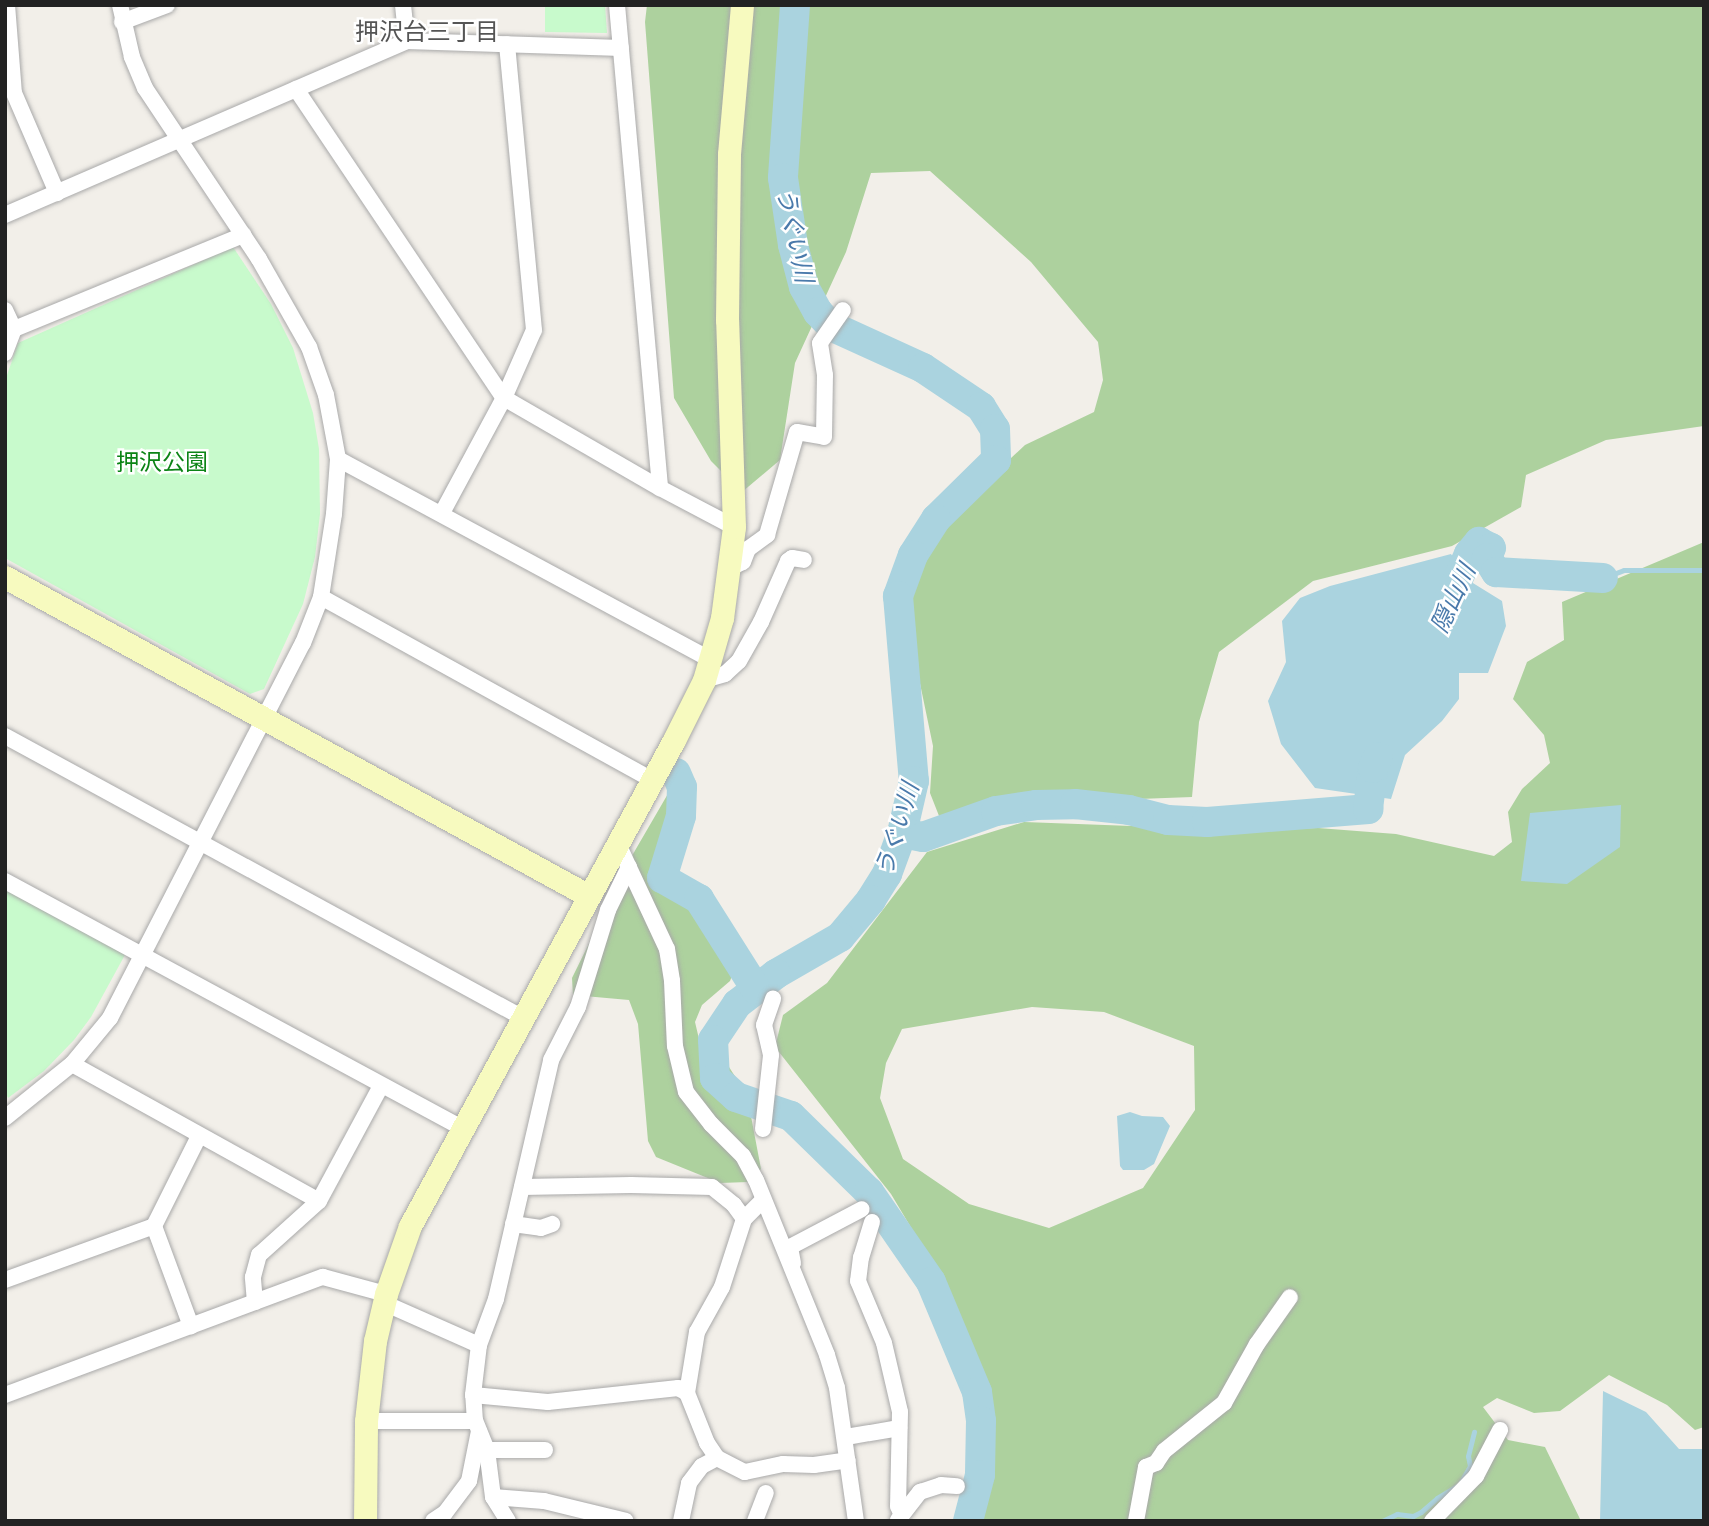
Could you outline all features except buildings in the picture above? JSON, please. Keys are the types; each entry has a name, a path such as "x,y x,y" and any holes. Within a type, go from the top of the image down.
{"street":[{"path":"7,5 14,93 57,193"},
{"path":"6,1115 72,1064 110,1018 303,643 321,597 329,557 338,458 326,395 309,347 288,306 145,88 121,13 167,5"},
{"path":"403,5 407,41"},
{"path":"617,5 660,488"},
{"path":"365,1521 366,1421 375,1341 385,1299 410,1226 652,780 706,670 722,618 734,527 727,320 729,154 742,5"},
{"path":"5,215 407,41 621,48"},
{"path":"442,513 504,398 534,330 507,44"},
{"path":"296,89 504,398 660,488 734,527"},
{"path":"14,329 243,235"},
{"path":"5,310 14,329 5,353"},
{"path":"730,568 743,562 748,549 767,535 797,432 824,437 825,375 820,343 842,310"},
{"path":"338,458 442,513 706,670 725,674 739,661 761,622 788,561 792,558 804,560"},
{"path":"5,578 589,896"},
{"path":"321,597 652,780"},
{"path":"5,736 523,1018"},
{"path":"618,844 667,949 672,981 675,1046 686,1092 711,1124 743,1156 827,1355 837,1388 846,1437 856,1521"},
{"path":"508,1521 493,1497 487,1450 477,1426 473,1395 479,1345 496,1299 551,1060 578,1007 608,910 629,867"},
{"path":"5,881 462,1128"},
{"path":"763,1129 771,1055 764,1025 773,999"},
{"path":"72,1064 319,1200"},
{"path":"255,1302 253,1277 259,1255 319,1200 381,1086"},
{"path":"5,1280 154,1226 199,1136"},
{"path":"522,1187 712,1187 734,1205 744,1219"},
{"path":"763,1200 744,1219 722,1287 697,1332 687,1394 707,1443 718,1458 745,1472 783,1464 814,1465 848,1460"},
{"path":"790,1266 794,1262 790,1247 867,1216 858,1281 884,1343 900,1412 900,1517"},
{"path":"513,1224 541,1228 552,1224"},
{"path":"154,1226 191,1326"},
{"path":"5,1395 323,1277 385,1299 479,1345"},
{"path":"1136,1521 1146,1467 1156,1463 1164,1451 1224,1403 1257,1344 1290,1297"},
{"path":"473,1395 548,1402 670,1388 687,1394"},
{"path":"366,1421 477,1426"},
{"path":"433,1521 445,1513 469,1481 477,1426"},
{"path":"846,1437 899,1428"},
{"path":"1432,1521 1476,1476 1500,1430"},
{"path":"487,1450 545,1450"},
{"path":"681,1521 689,1483 702,1466 718,1458"},
{"path":"900,1517 920,1492 941,1485 957,1486"},
{"path":"755,1521 766,1493"},
{"path":"493,1497 544,1501 626,1521"}],"green space":[{"path":"545,5 605,5 607,33 545,32"},
{"path":"647,5 1704,5 1704,426 1606,440 1526,475 1521,507 1452,546 1313,581 1219,652 1199,722 1192,797 1112,800 1033,794 941,821 930,793 933,746 907,621 912,577 937,527 1025,445 1094,412 1103,380 1098,342 1031,262 930,171 871,173 846,252 795,363 780,460 742,492 711,461 674,398 645,22"},
{"name":"押沢公園","path":"233,247 271,304 293,348 313,413 319,449 320,514 315,557 303,604 264,689 250,694 5,558 5,381 18,343"},
{"path":"1704,542 1704,1427 1695,1430 1667,1405 1609,1375 1560,1411 1534,1413 1497,1398 1483,1407 1508,1440 1545,1447 1581,1521 973,1521 991,1448 968,1340 922,1246 891,1194 775,1047 783,1015 827,983 927,852 1024,822 1239,830 1318,828 1396,834 1494,856 1512,842 1508,812 1522,789 1550,763 1544,735 1513,699 1527,662 1564,640 1562,602","holes":["1032,1007 1104,1012 1194,1046 1195,1110 1143,1188 1049,1228 969,1204 903,1159 880,1098 886,1063 902,1029"]},
{"path":"669,792 678,795 682,802 672,851 672,871 731,952 736,966 730,981 702,1005 695,1022 699,1039 729,1067 747,1095 761,1169 748,1182 720,1183 656,1157 648,1141 638,1024 629,1000 573,995 572,978 633,854"},
{"path":"5,886 126,953 91,1017 74,1040 44,1071 8,1098 5,1091"}],"water":[{"path":"1451,554 1468,580 1502,601 1506,626 1488,673 1459,673 1459,699 1442,721 1405,755 1391,799 1315,788 1281,744 1268,701 1286,662 1282,621 1300,598 1330,586"},
{"path":"1621,805 1620,847 1567,884 1521,881 1530,813"},
{"path":"1130,1112 1142,1116 1163,1117 1170,1126 1154,1164 1144,1170 1123,1170 1120,1166 1117,1116"},
{"path":"1603,1391 1646,1412 1679,1449 1704,1449 1704,1521 1600,1521"}],"waterway":[{"name":"うぐい川","path":"795,5 783,178 793,245 804,287 818,312 831,326 923,368 981,407 995,429 996,460 936,519 913,555 898,596 914,781 902,833 887,874 871,900 840,937 776,974 737,1004 713,1040 715,1078 736,1097 791,1116 869,1192 931,1282 977,1392 981,1421 980,1475 968,1521"},
{"name":"隠山川","path":"1446,606 1469,554 1479,542 1491,548 1487,558 1496,572 1603,578"},
{"name":"隠山川","path":"1603,578 1624,570 1704,570"},
{"path":"902,833 923,837 996,811 1036,805 1075,804 1129,810 1168,820 1207,822 1368,809 1373,768 1378,757"},
{"path":"676,773 682,787 681,816 662,878 699,899 756,989"},
{"path":"1382,1521 1397,1514 1413,1516 1459,1485 1470,1466 1468,1456 1474,1432"}],"district":[{"name":"押沢台三丁目","path":"427,31"}]}
